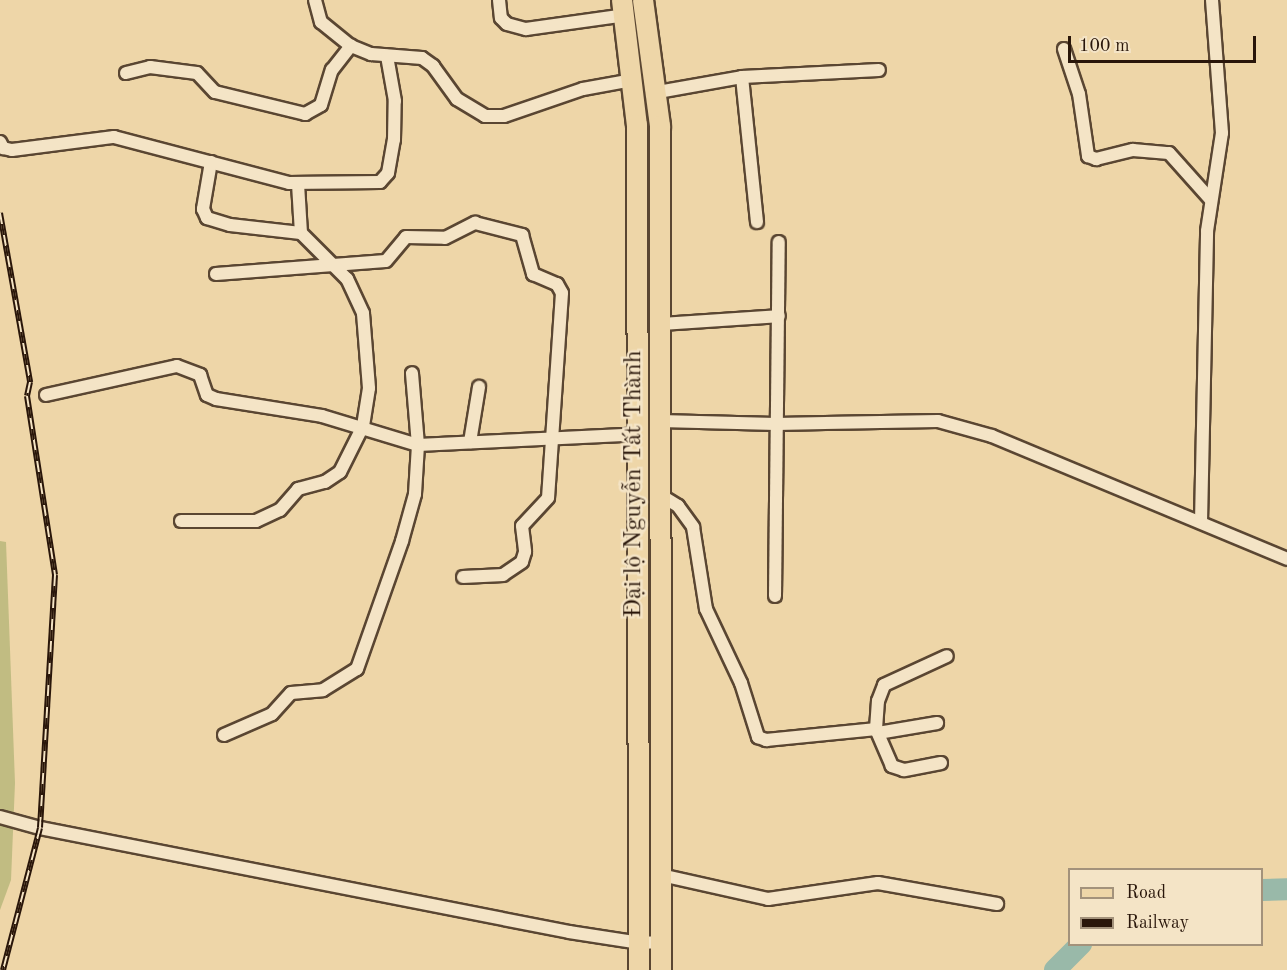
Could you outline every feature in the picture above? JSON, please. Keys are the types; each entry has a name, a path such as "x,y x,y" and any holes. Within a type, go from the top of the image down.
{"main road":[{"name":"Đại lộ Nguyễn Tất Thành","path":"643,0 658,92 661,970"},
{"name":"Đại lộ Nguyễn Tất Thành","path":"624,8 634,87 639,427 639,970"},
{"path":"634,87 658,92"},
{"path":"639,427 660,421"}],"street":[{"path":"315,0 321,22 351,46 387,56 422,58 434,66 465,107 495,117 583,89 634,87"},
{"path":"499,0 501,18 507,24 526,29 624,8"},
{"path":"1201,522 1203,353 1211,200 1223,112 1212,0"},
{"path":"126,73 141,67 197,73 215,92 305,114 321,105 332,70 351,46"},
{"path":"1064,50 1078,94 1088,156 1096,159 1133,150 1168,153 1211,200"},
{"path":"0,142 3,148 12,150 114,137 298,184 380,182 386,178 395,118 387,56"},
{"path":"658,92 742,77 879,70"},
{"path":"742,77 757,222"},
{"path":"211,162 203,209 207,218 230,225 301,233"},
{"path":"181,521 256,521 280,510 297,489 325,482 340,472 363,426 369,388 363,313 354,289 301,233 298,184"},
{"path":"216,274 386,261 406,237 445,238 475,223 522,235 533,274 561,287 554,438 548,498 522,526 525,552 522,562 503,575 463,577"},
{"path":"775,596 779,242"},
{"path":"660,324 779,316"},
{"path":"46,394 177,366 200,375 207,395 216,399 363,426 418,445 554,438 639,427"},
{"path":"224,735 272,714 291,693 323,690 357,669 409,516 418,445 412,373"},
{"path":"470,442 479,387"},
{"path":"660,421 776,424 938,421 992,436 1287,559"},
{"path":"660,495 678,506 693,527 706,609 741,682 758,737 766,740 877,731 937,723"},
{"path":"941,763 896,769 877,731 878,700 884,685 947,656"},
{"path":"0,817 40,828 640,943 661,942"},
{"path":"661,875 768,899 879,883 997,904"}],"shaded area":[{"path":"0,541 6,542 15,783 11,880 0,910"}],"waterway":[{"path":"1263,890 1287,889"},
{"path":"1055,970 1079,946"}],"railway":[{"path":"0,213 30,382 27,396 55,575 40,828 3,970"}]}
